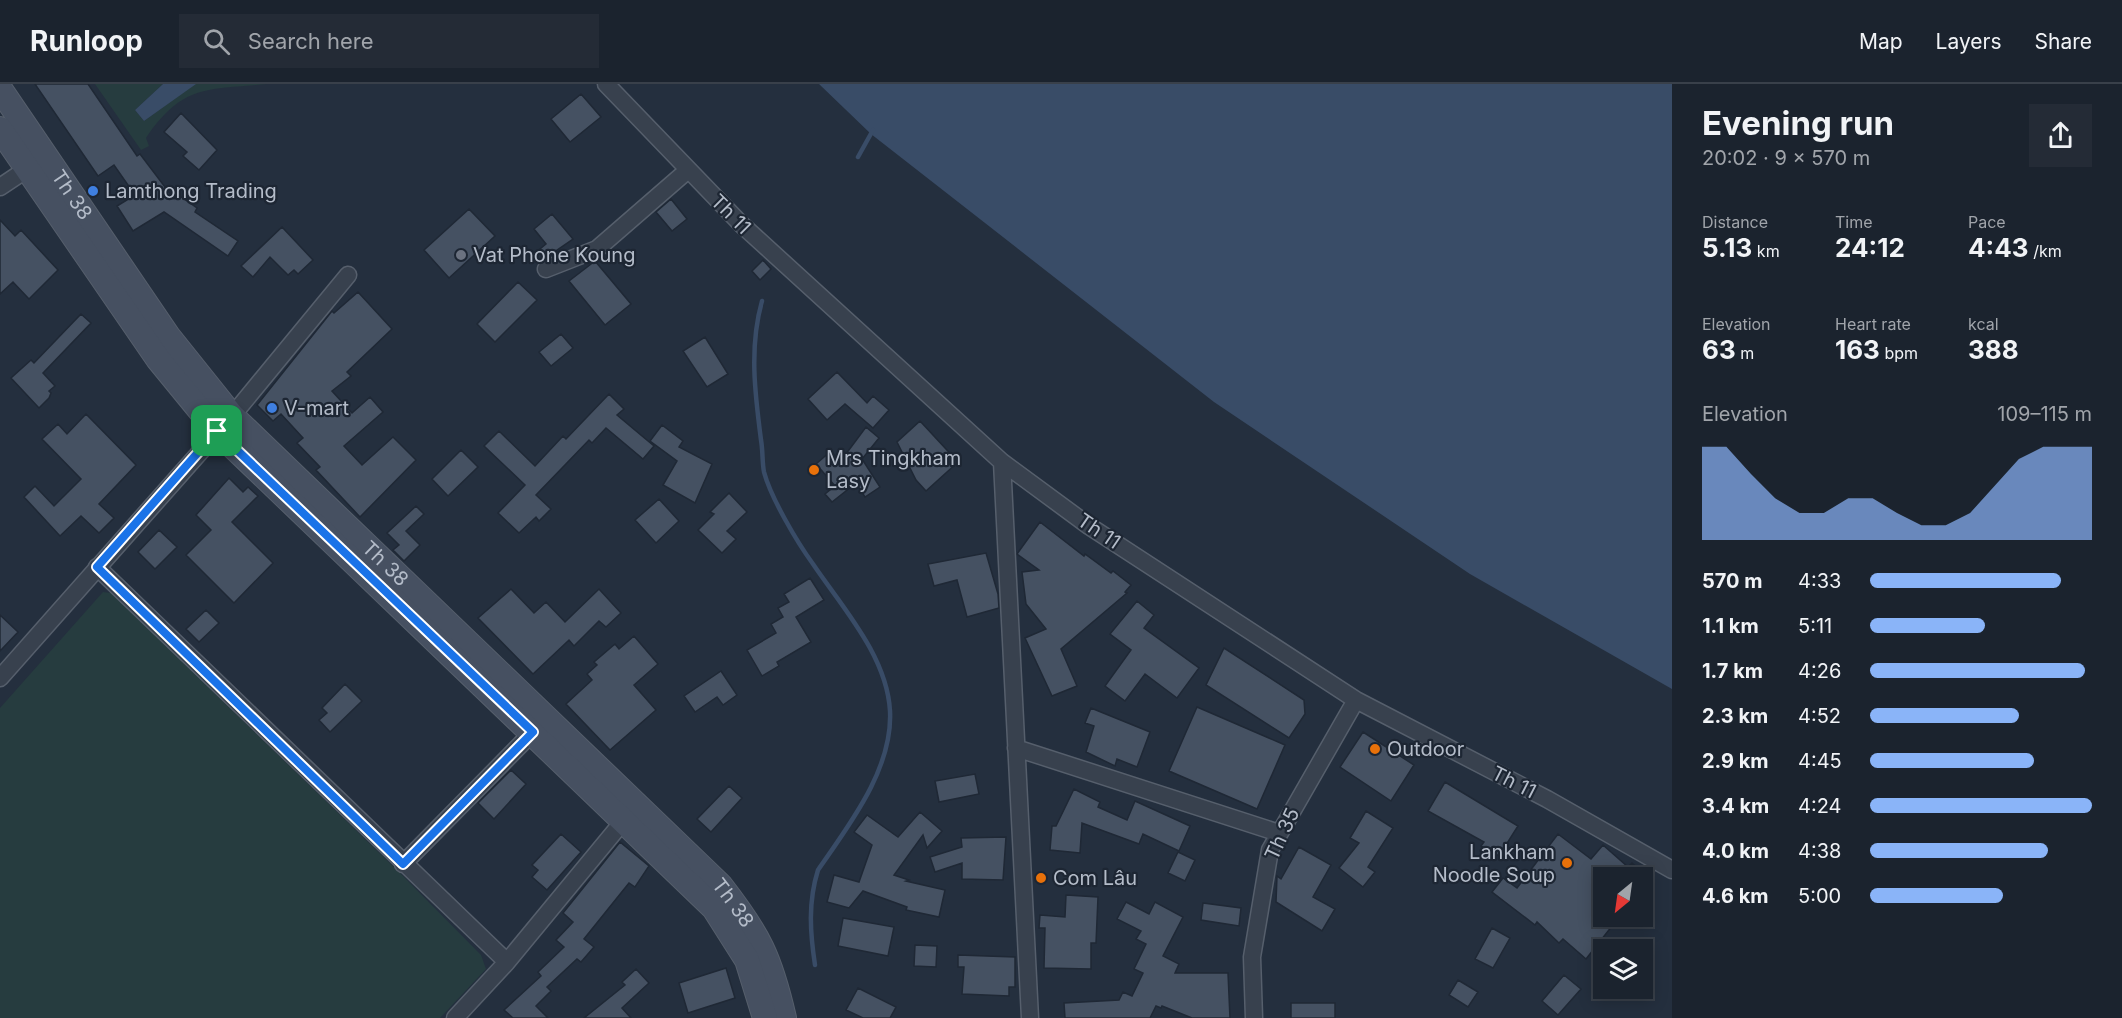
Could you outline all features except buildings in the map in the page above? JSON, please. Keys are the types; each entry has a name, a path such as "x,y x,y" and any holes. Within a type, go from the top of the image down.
{"street":[{"name":"Th 11","path":"606,84 688,170 804,284 1002,462 1089,526 1356,700 1547,799 1672,870"},
{"name":"Th 38","path":"0,89 225,424 720,885 762,944 773,971 784,1018"},
{"name":"Th 38","path":"0,129 158,358 533,732 714,908 747,960 765,1018"},
{"path":"0,187 27,169"},
{"path":"546,269 597,249 688,170"},
{"path":"0,678 225,424 348,275"},
{"path":"1002,462 1030,1018"},
{"path":"97,567 507,962"},
{"name":"Th 35","path":"1254,1018 1252,957 1266,864 1279,833 1356,700"},
{"path":"403,864 533,732"},
{"path":"1016,748 1279,833"},
{"path":"455,1018 507,962 625,819"}],"green space":[{"path":"95,84 163,84 135,110 144,121 195,84 267,84 212,89 184,99 159,120 146,138 149,146 141,150"},
{"path":"103,592 111,593 401,874 481,955 486,969 440,1018 0,1018 0,708"}],"water":[{"path":"163,84 196,84 144,121 135,110"},
{"path":"819,84 1672,84 1672,689 1470,574 1214,402 871,134"}],"waterway":[{"path":"858,157 873,130"},
{"path":"762,301 758,318 754,370 767,483 792,532 872,652 881,671 890,711 889,733 877,775 855,815 818,870 811,917 815,965"}],"place":[{"name":"Lamthong Trading","path":"93,191"},
{"name":"Vat Phone Koung","path":"461,255"},
{"name":"V-mart","path":"272,408"},
{"name":"Mrs Tingkham Lasy","path":"814,470"},
{"name":"Outdoor","path":"1375,749"},
{"name":"Lankham Noodle Soup","path":"1567,863"},
{"name":"Com Lâu","path":"1041,878"}],"route":[{"path":"217,431 533,732 403,864 97,567 217,431"}]}
